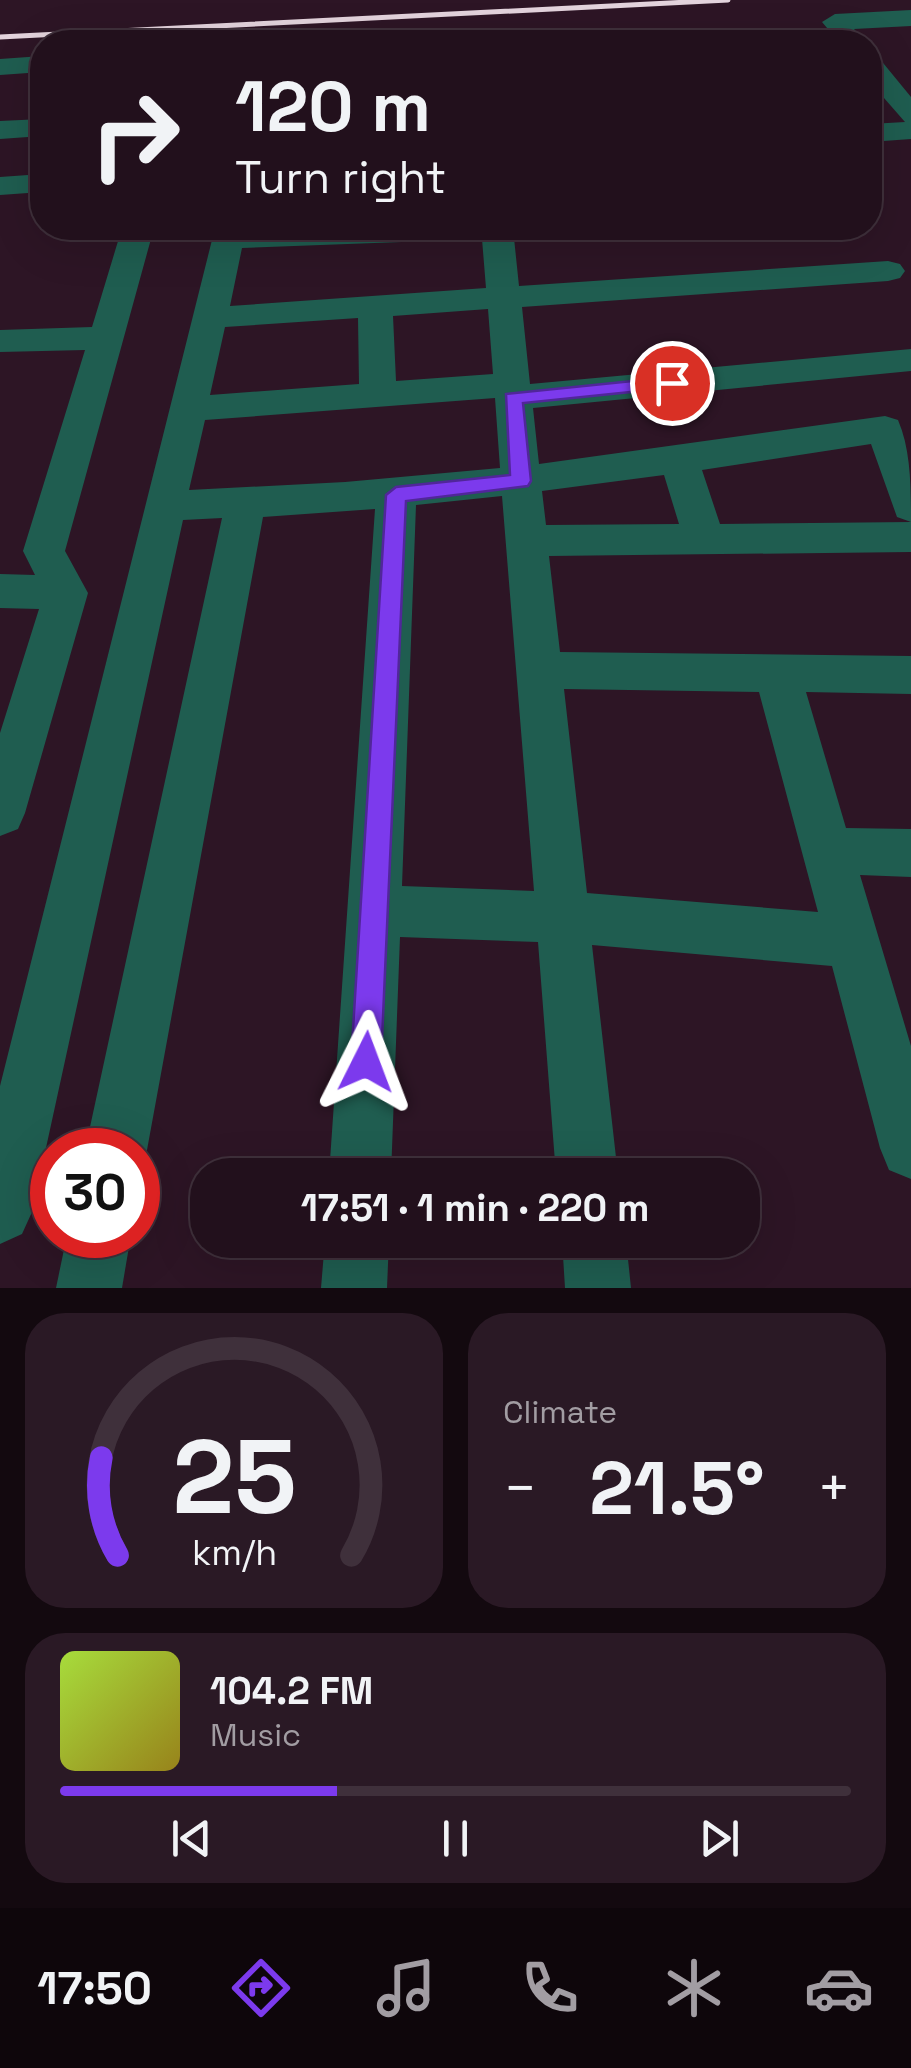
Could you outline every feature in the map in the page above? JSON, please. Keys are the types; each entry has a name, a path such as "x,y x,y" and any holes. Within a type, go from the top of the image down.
{"street":[{"path":"842,30 835,22 911,18"},
{"path":"0,67 30,65"},
{"path":"882,79 911,115"},
{"path":"0,130 30,129"},
{"path":"882,131 911,130"},
{"path":"0,186 30,185"},
{"path":"0,813 14,721 66,593 44,551 135,240"},
{"path":"0,1212 228,240"},
{"path":"505,240 503,296 585,1158"},
{"path":"208,318 888,271"},
{"path":"374,306 378,396"},
{"path":"0,341 106,338"},
{"path":"187,409 512,391 911,360"},
{"path":"164,506 396,495 680,462 884,429 911,507"},
{"path":"680,462 704,539"},
{"path":"361,1158 396,495"},
{"path":"120,1128 246,504"},
{"path":"526,541 911,537"},
{"path":"0,590 66,593"},
{"path":"539,670 911,675"},
{"path":"777,672 853,942 895,1034 911,1148"},
{"path":"827,850 911,853"},
{"path":"374,911 562,917 853,942"},
{"path":"89,1288 95,1258"},
{"path":"354,1288 355,1258"},
{"path":"596,1258 598,1288"}],"railway":[{"path":"138,30 728,0"},
{"path":"0,37 30,35"}],"route":[{"path":"366,1062 396,495 521,481 513,398 672,383"}]}
